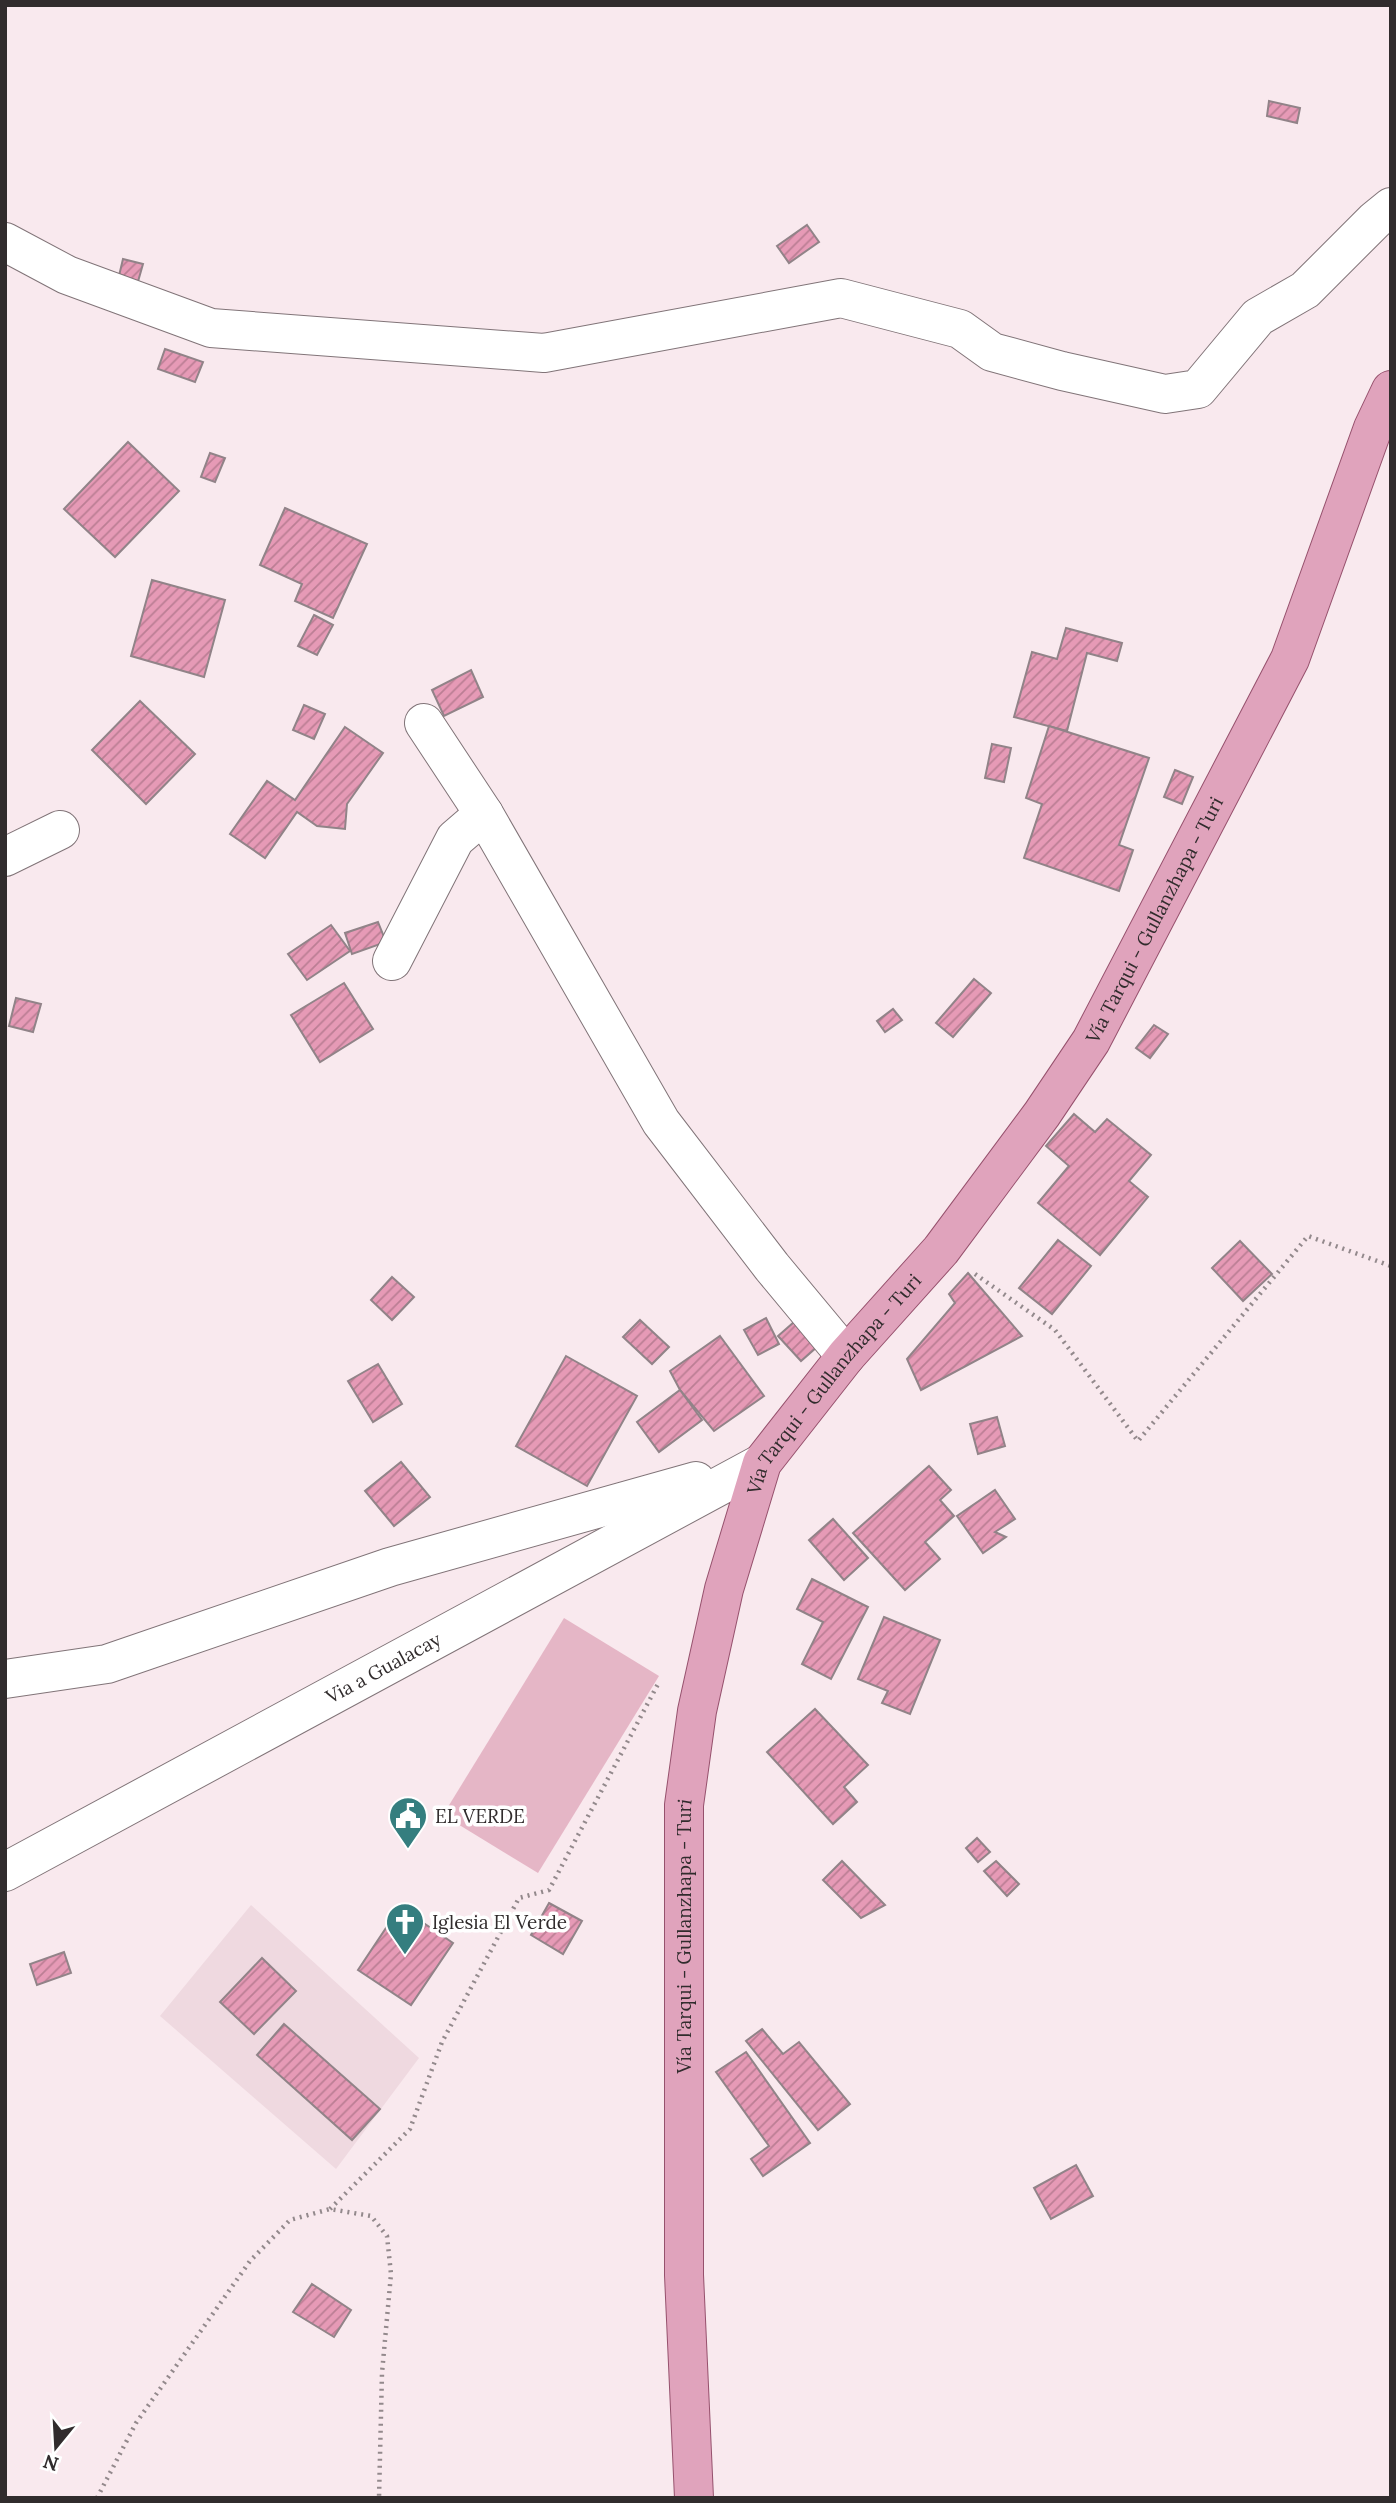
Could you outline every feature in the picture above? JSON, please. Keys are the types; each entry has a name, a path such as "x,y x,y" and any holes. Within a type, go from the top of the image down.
{"main road":[{"name":"Vía Tarqui - Gullanzhapa - Turi","path":"694,2498 684,2275 684,1805 697,1711 724,1589 762,1463 846,1356 941,1250 1042,1114 1098,1028 1290,659 1373,428 1391,390"}],"street":[{"path":"5,242 67,275 211,328 544,353 841,298 960,329 992,352 1165,394 1198,389 1258,317 1305,290 1391,207"},
{"path":"424,723 484,814 661,1122 772,1268 846,1356"},
{"path":"391,961 455,839 484,814"},
{"path":"5,857 60,830"},
{"path":"5,1679 107,1664 390,1567 762,1463"},
{"name":"Via a Gualacay","path":"5,1872 762,1463"}],"path":[{"path":"941,1250 1055,1331 1138,1441 1308,1236 1391,1266"},
{"path":"330,2209 410,2129 442,2042 519,1898 549,1890 661,1678"},
{"path":"97,2498 136,2423 250,2261 290,2220 330,2209 371,2216 387,2236 391,2274 382,2373 379,2498"}],"shaded area":[{"path":"564,1618 659,1676 538,1873 443,1815"},
{"path":"251,1905 419,2058 336,2169 160,2016"}],"building":[{"path":"1269,101 1300,108 1297,123 1267,116"},
{"path":"807,225 819,242 789,263 777,246"},
{"path":"123,259 143,264 137,285 118,280"},
{"path":"165,349 203,362 195,382 158,369"},
{"path":"128,442 179,491 115,557 64,509"},
{"path":"210,453 225,458 215,482 201,477"},
{"path":"285,508 367,544 333,618 295,601 302,584 260,565"},
{"path":"152,580 225,600 204,677 131,656"},
{"path":"314,615 333,625 317,655 298,646"},
{"path":"1066,628 1122,643 1117,661 1087,653 1067,731 1014,717 1032,652 1057,659"},
{"path":"471,670 483,697 444,716 432,690"},
{"path":"140,701 195,754 146,804 92,750"},
{"path":"304,705 325,714 314,739 293,730"},
{"path":"1049,726 1149,758 1119,845 1133,850 1119,891 1024,858 1042,804 1026,798"},
{"path":"345,727 383,753 347,804 345,829 317,826 297,812 265,858 230,834 267,781 295,800"},
{"path":"992,744 1011,748 1004,782 985,778"},
{"path":"1175,770 1193,777 1182,804 1164,797"},
{"path":"378,922 386,942 352,954 345,933"},
{"path":"331,925 350,951 307,980 288,954"},
{"path":"974,979 991,993 953,1037 936,1023"},
{"path":"344,983 373,1029 320,1062 291,1015"},
{"path":"16,998 41,1004 33,1032 9,1026"},
{"path":"893,1009 902,1020 885,1032 877,1021"},
{"path":"1154,1025 1168,1034 1150,1058 1136,1048"},
{"path":"1074,1114 1095,1132 1107,1119 1151,1155 1129,1181 1148,1197 1100,1255 1038,1203 1069,1166 1046,1146"},
{"path":"1058,1240 1091,1266 1052,1314 1019,1288"},
{"path":"1240,1241 1272,1274 1243,1301 1212,1268"},
{"path":"968,1273 1022,1336 921,1390 907,1359 955,1303 949,1294"},
{"path":"392,1277 414,1297 392,1320 371,1300"},
{"path":"802,1315 825,1340 801,1361 778,1336"},
{"path":"766,1318 779,1344 758,1355 744,1330"},
{"path":"640,1320 669,1347 652,1364 623,1337"},
{"path":"720,1336 764,1396 714,1431 680,1390 670,1371"},
{"path":"566,1356 637,1396 587,1486 516,1446"},
{"path":"378,1364 402,1404 373,1422 348,1381"},
{"path":"680,1390 702,1420 659,1452 637,1422"},
{"path":"997,1417 1005,1446 978,1454 970,1424"},
{"path":"401,1462 430,1497 394,1526 365,1491"},
{"path":"929,1466 951,1490 940,1500 954,1516 925,1542 940,1559 905,1590 853,1533"},
{"path":"995,1490 1015,1519 995,1532 1006,1537 983,1553 957,1516"},
{"path":"833,1519 868,1558 844,1580 809,1540"},
{"path":"812,1579 868,1607 831,1679 802,1664 823,1622 797,1609"},
{"path":"884,1617 940,1640 910,1714 882,1703 888,1691 858,1679"},
{"path":"815,1709 868,1765 844,1787 857,1802 833,1824 767,1752"},
{"path":"977,1838 990,1852 978,1862 966,1848"},
{"path":"842,1861 885,1905 861,1918 823,1880"},
{"path":"996,1861 1019,1884 1007,1896 984,1871"},
{"path":"549,1903 582,1921 563,1954 531,1935"},
{"name":"Iglesia El Verde","path":"400,1907 453,1943 411,2005 358,1970"},
{"path":"64,1952 71,1973 37,1985 30,1964"},
{"path":"262,1958 296,1991 254,2034 220,2002"},
{"path":"284,2024 380,2109 352,2140 257,2055"},
{"path":"762,2029 783,2054 799,2042 850,2104 818,2130 746,2041"},
{"path":"746,2052 810,2143 763,2176 751,2159 769,2146 716,2072"},
{"path":"1076,2165 1093,2196 1051,2219 1034,2188"},
{"path":"312,2284 351,2310 334,2337 293,2312"}],"place":[{"name":"EL VERDE","path":"408,1850"},
{"name":"Iglesia El Verde","path":"405,1956"}]}
